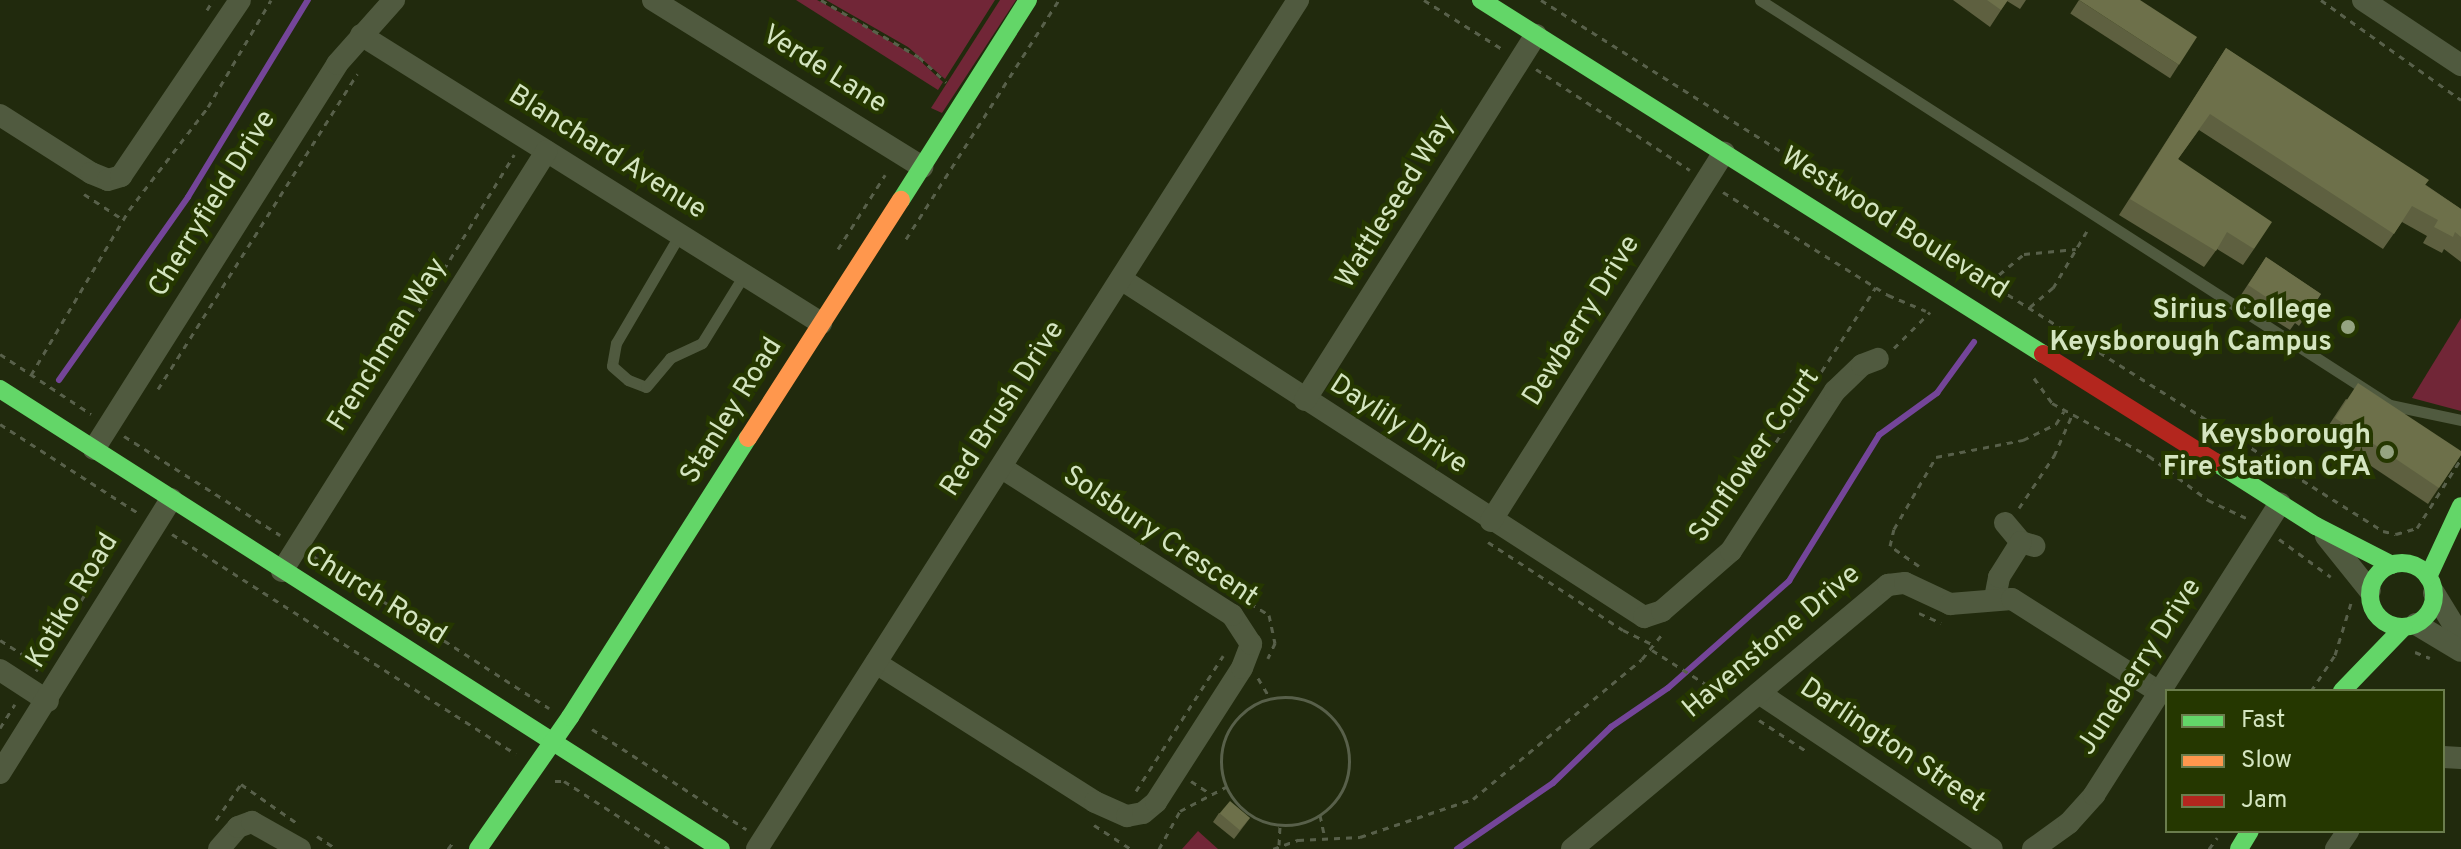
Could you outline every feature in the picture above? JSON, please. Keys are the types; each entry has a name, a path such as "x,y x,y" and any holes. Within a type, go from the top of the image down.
{"street":[{"path":"0,115 91,173 108,180 121,176 240,0"},
{"name":"Cherryfield Drive","path":"94,449 118,432 337,64 394,0"},
{"name":"Verde Lane","path":"653,0 922,167"},
{"name":"Stanley Road","path":"478,849 554,742 1028,0"},
{"name":"Red Brush Drive","path":"760,845 1298,0"},
{"name":"Westwood Boulevard","path":"1481,0 2316,526 2397,564"},
{"path":"2363,0 2461,65"},
{"name":"Blanchard Avenue","path":"361,35 821,323"},
{"name":"Wattleseed Way","path":"1305,400 1536,35"},
{"name":"Frenchman Way","path":"282,571 546,151"},
{"name":"Dewberry Drive","path":"1483,528 1724,152"},
{"name":"Daylily Drive","path":"1121,279 1305,400 1483,528 1644,617"},
{"name":"Sunflower Court","path":"1644,617 1662,611 1731,551 1835,391 1862,365 1878,359"},
{"name":"Church Road","path":"0,389 721,849"},
{"name":"Solsbury Crescent","path":"876,663 1095,802 1127,816 1143,813 1156,802 1242,668 1251,644 1232,615 1001,467"},
{"name":"Kotiko Road","path":"0,773 48,701 146,518 171,499"},
{"name":"Juneberry Drive","path":"2033,849 2069,823 2094,795 2280,503"},
{"path":"2342,689 2365,638 2365,598 2377,575 2397,564 2457,512"},
{"path":"2343,689 2430,611 2431,585 2457,512"},
{"name":"Westwood Boulevard","path":"2316,526 2365,598"},
{"path":"1995,598 1999,577 2019,535"},
{"path":"2397,564 2431,585 2461,637"},
{"name":"Havenstone Drive","path":"1572,849 1767,699 1888,585 1905,583 1950,604 1995,598 2020,603 2159,692"},
{"path":"2365,598 2386,623 2410,626 2461,651"},
{"path":"0,670 48,701"},
{"name":"Darlington Street","path":"1767,699 1992,849"},
{"path":"219,849 238,827 252,822 300,849"}],"lane":[{"path":"1760,0 2390,405 2461,420"},
{"path":"681,234 616,343 612,366 628,380 646,387 670,358 702,343 744,275"}],"path":[{"path":"205,13 213,0"},
{"path":"31,375 129,210 208,107 271,0"},
{"path":"821,0 919,57 946,82"},
{"path":"1424,0 1876,287 1939,316"},
{"path":"1541,0 2383,531 2396,534 2417,528 2461,459"},
{"path":"2321,0 2427,71 2461,100"},
{"path":"151,399 365,60"},
{"path":"381,373 515,156 503,148"},
{"path":"2030,307 2053,288 2087,231"},
{"path":"1990,282 2024,254 2076,249"},
{"path":"1773,446 1876,287"},
{"path":"0,354 547,707 570,717 760,845"},
{"path":"2032,375 2064,410 2264,529 2335,578"},
{"path":"1930,573 1890,546 1894,529 1936,457 2023,440 2056,424 2064,410"},
{"path":"2019,535 2024,495 2054,456 2072,415"},
{"path":"0,424 535,768 669,849"},
{"path":"118,432 135,425"},
{"path":"129,525 146,518"},
{"path":"288,522 297,546"},
{"path":"1483,528 1706,686"},
{"path":"0,728 121,538"},
{"path":"297,546 322,543"},
{"path":"1242,598 1269,615 1272,625 1275,647 1257,677 1270,698"},
{"path":"2312,689 2335,655 2365,598"},
{"path":"1908,606 1946,625"},
{"path":"0,640 39,665"},
{"path":"1122,796 1135,793 1229,647"},
{"path":"2410,654 2437,661"},
{"path":"547,707 555,694"},
{"path":"1270,698 1310,701 1327,712 1348,745 1345,785 1320,815 1280,825 1248,813 1226,787 1221,759 1227,732 1238,716 1270,698"},
{"path":"1746,730 1767,699"},
{"path":"1159,849 1180,811 1226,787"},
{"path":"1320,815 1325,839"},
{"path":"1092,824 1131,849"},
{"path":"1279,845 1280,825"}],"shaded area":[{"path":"796,0 817,0 858,22 916,57 943,82 938,90"},
{"path":"826,0 995,0 945,79 908,47"},
{"path":"1000,0 1016,0 942,113 931,108"},
{"path":"2461,318 2461,411 2412,398"},
{"path":"1198,831 1218,849 1182,849"}],"building":[{"path":"1987,0 2008,0 2001,10"},
{"path":"2079,0 2140,0 2197,37 2179,65"},
{"path":"2226,48 2429,180 2425,185 2461,209 2461,237 2455,232 2453,237 2434,227 2438,220 2412,206 2394,234 2210,114 2178,159 2272,222 2254,249 2227,232 2216,251 2130,199"},
{"path":"2266,257 2321,294 2308,314 2303,310 2298,318 2248,285"},
{"path":"2358,383 2461,451 2439,488 2335,418"},
{"path":"1230,801 1250,818 1240,830 1220,813"}],"waterway":[{"path":"59,380 188,197 308,0"},
{"path":"1457,849 1553,783 1611,727 1668,688 1789,581 1879,435 1937,393 1974,342"}],"traffic: fast":[{"path":"901,200 1028,0"},
{"path":"1481,0 2043,354"},
{"path":"0,389 721,849"},
{"path":"478,849 570,717 748,438"},
{"path":"2215,462 2316,526 2392,565"},
{"path":"2428,577 2461,506"},
{"path":"2402,563 2420,569 2428,577 2434,595 2428,613 2420,621 2402,627 2384,621 2376,613 2370,595 2376,577 2384,569 2402,563"},
{"path":"2344,689 2404,627"},
{"path":"2239,849 2249,833"}],"traffic: slow":[{"path":"748,438 901,200"}],"traffic: jam":[{"path":"2043,354 2215,462"}],"place":[{"name":"Sirius College Keysborough Campus","path":"2348,327"},
{"name":"Keysborough Fire Station CFA","path":"2387,452"}]}
